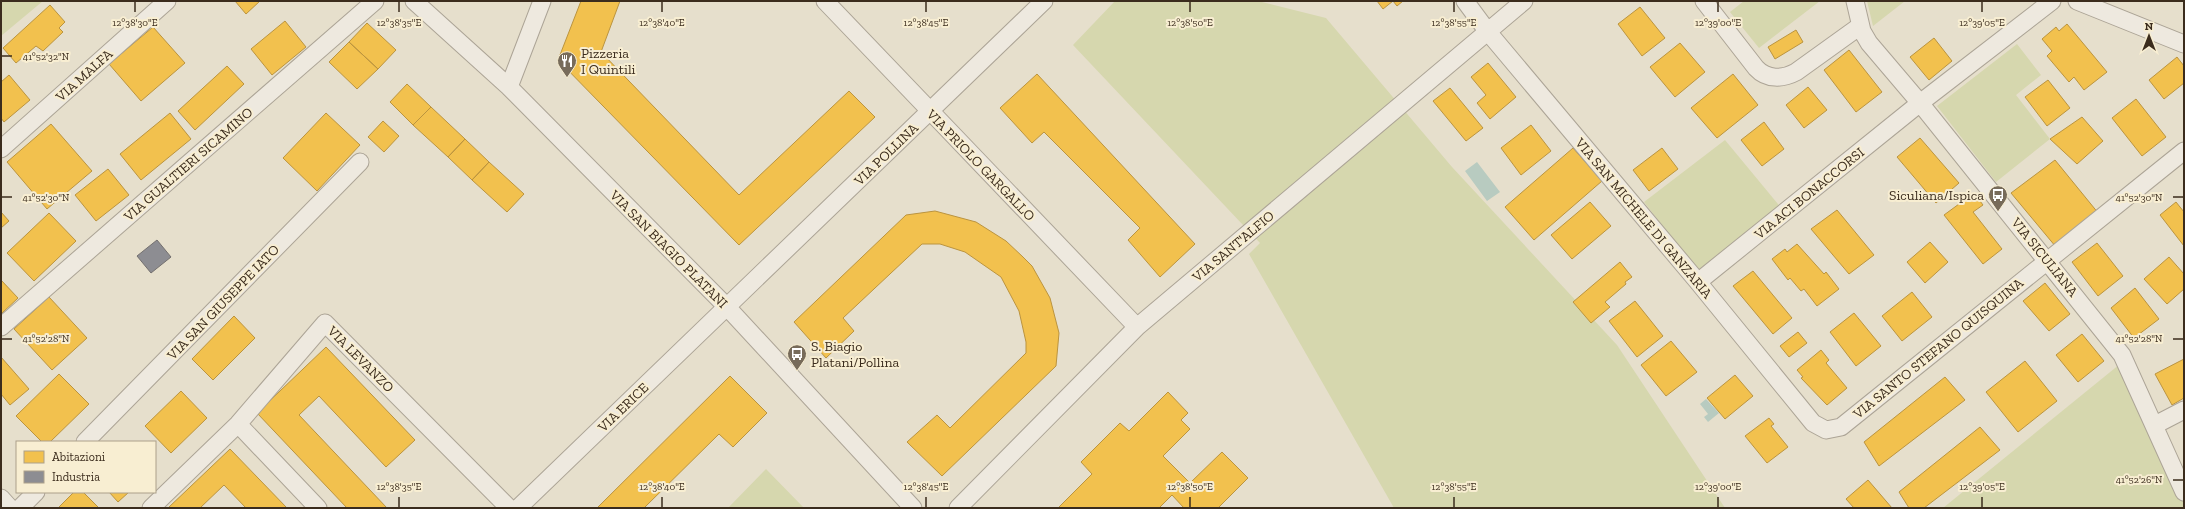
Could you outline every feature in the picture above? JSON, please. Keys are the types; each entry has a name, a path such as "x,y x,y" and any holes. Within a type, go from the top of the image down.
{"street":[{"name":"VIA MALFA","path":"1,149 167,1"},
{"name":"VIA GUALTIERI SICAMINO","path":"1,327 375,1"},
{"name":"VIA SAN BIAGIO PLATANI","path":"414,1 509,87 727,307 913,508"},
{"path":"509,87 542,1"},
{"name":"VIA PRIOLO GARGALLO","path":"825,1 929,112 1137,327"},
{"name":"VIA POLLINA","path":"727,307 1044,1"},
{"name":"VIA SAN MICHELE DI GANZARIA","path":"1465,1 1488,32 1698,282 1813,423 1826,430"},
{"name":"VIA SANT'ALFIO","path":"958,508 1137,327 1524,1"},
{"path":"1704,1 1756,68 1763,74 1773,77 1786,76 1796,72 1860,26"},
{"name":"VIA SICULIANA","path":"1855,1 1860,26 1869,43 2048,260 2122,355 2155,425 2184,492"},
{"name":"VIA ACI BONACCORSI","path":"1698,282 1920,103 2052,1"},
{"path":"2077,1 2184,44"},
{"name":"VIA SANTO STEFANO QUISQUINA","path":"1826,430 1841,427 2184,150"},
{"name":"VIA SAN GIUSEPPE IATO","path":"86,441 360,162"},
{"name":"VIA ERICE","path":"518,508 727,307"},
{"name":"VIA LEVANZO","path":"151,508 238,424 325,323 509,508"},
{"path":"2155,425 2184,410"},
{"path":"238,424 318,508"},
{"path":"20,508 35,493"},
{"path":"1,498 10,508"}],"green space":[{"path":"1,1 43,1 1,36"},
{"path":"1115,1 1258,1 1326,18 1452,167 1617,345 1725,508 1394,508 1249,254 1260,243 1073,45"},
{"path":"1744,1 1820,1 1759,48 1730,12"},
{"path":"1867,1 1905,1 1873,26"},
{"path":"2017,44 2041,75 2016,95 2050,139 1996,182 1937,106"},
{"path":"1725,140 1782,209 1701,275 1644,202"},
{"path":"2120,364 2184,492 2184,508 1943,508"},
{"path":"766,469 804,508 728,508"}],"shaded area":[{"path":"1477,162 1500,192 1487,201 1465,171"},
{"path":"1706,399 1719,413 1708,422 1704,417 1708,414 1700,404"}],"building: Abitazioni":[{"path":"235,1 260,1 246,14"},
{"path":"581,1 620,1 601,52 739,195 849,91 875,117 739,245 558,60"},
{"path":"1377,1 1393,1 1383,9"},
{"path":"1393,1 1403,1 1397,6"},
{"path":"50,5 65,22 59,28 63,32 43,51 36,46 16,63 3,48"},
{"path":"1640,7 1665,38 1642,56 1618,24"},
{"path":"285,21 306,47 272,75 251,49"},
{"path":"367,23 396,50 378,69 349,42"},
{"path":"2067,24 2107,72 2084,90 2074,77 2069,82 2047,56 2052,51 2042,39 2056,27 2059,31"},
{"path":"153,27 185,63 141,101 109,64"},
{"path":"1796,30 1803,42 1775,59 1768,47"},
{"path":"1934,38 1952,61 1929,80 1910,57"},
{"path":"349,42 378,69 357,89 329,62"},
{"path":"1680,43 1705,72 1675,97 1650,67"},
{"path":"1849,50 1882,92 1856,112 1824,70"},
{"path":"2177,57 2184,66 2184,83 2164,99 2149,80"},
{"path":"1488,63 1516,97 1490,119 1477,103 1486,95 1471,77"},
{"path":"227,66 244,84 195,130 178,111"},
{"path":"1037,74 1195,244 1160,277 1128,240 1140,228 1044,132 1032,143 1000,108"},
{"path":"1733,74 1758,105 1717,138 1691,108"},
{"path":"9,75 30,100 4,122 1,118 1,82"},
{"path":"2048,80 2070,108 2047,126 2025,97"},
{"path":"407,84 431,107 413,125 390,102"},
{"path":"1808,87 1827,110 1804,128 1786,105"},
{"path":"1450,88 1483,128 1466,141 1433,101"},
{"path":"2136,99 2166,137 2142,156 2112,118"},
{"path":"431,107 465,139 448,157 413,125"},
{"path":"170,113 191,139 141,180 120,154"},
{"path":"326,113 360,145 317,191 283,158"},
{"path":"2082,117 2103,141 2077,164 2050,139"},
{"path":"383,121 399,136 384,152 368,137"},
{"path":"1764,122 1784,149 1762,166 1741,140"},
{"path":"51,124 92,171 47,209 7,162"},
{"path":"1531,125 1551,151 1521,175 1501,148"},
{"path":"1920,138 1959,183 1936,203 1897,157"},
{"path":"465,139 489,162 472,180 448,157"},
{"path":"1573,148 1602,181 1534,240 1505,207"},
{"path":"1662,148 1678,169 1649,191 1633,170"},
{"path":"2055,160 2099,214 2056,247 2011,193"},
{"path":"489,162 524,194 507,212 472,180"},
{"path":"108,169 129,195 96,221 75,195"},
{"path":"1974,193 1983,205 1973,212 2002,249 1983,264 1944,215"},
{"path":"1590,202 1611,226 1572,259 1551,235"},
{"path":"2176,202 2184,212 2184,246 2160,215"},
{"path":"1837,210 1874,255 1849,274 1811,229"},
{"path":"935,211 976,222 1006,241 1023,257 1032,266 1050,298 1059,333 1056,366 942,476 907,442 937,415 950,428 1026,353 1026,342 1019,311 1001,277 965,252 940,244 922,244 843,318 854,331 826,358 794,322 906,215"},
{"path":"1,212 9,221 1,228"},
{"path":"49,213 76,241 34,281 7,253"},
{"path":"1930,242 1948,262 1925,283 1907,262"},
{"path":"2097,243 2123,276 2098,296 2072,262"},
{"path":"1797,244 1824,274 1826,272 1839,289 1817,306 1804,289 1801,291 1790,278 1788,280 1772,259 1785,249 1787,252"},
{"path":"2169,257 2184,274 2184,289 2167,304 2144,279"},
{"path":"1620,262 1632,277 1605,302 1610,307 1591,323 1573,302"},
{"path":"1753,271 1792,318 1773,334 1733,286"},
{"path":"1,280 18,298 1,314"},
{"path":"2045,283 2070,314 2049,331 2023,301"},
{"path":"2135,288 2159,319 2134,338 2111,308"},
{"path":"1912,292 1932,317 1902,341 1882,316"},
{"path":"49,297 87,338 52,370 14,329"},
{"path":"1635,301 1663,336 1637,357 1609,321"},
{"path":"1854,313 1881,346 1856,366 1830,332"},
{"path":"234,316 255,338 213,380 192,359"},
{"path":"1798,332 1807,343 1789,357 1780,346"},
{"path":"2082,334 2104,361 2078,382 2056,355"},
{"path":"1671,341 1697,372 1666,396 1641,365"},
{"path":"326,347 415,440 386,467 319,396 299,415 387,508 347,508 257,413"},
{"path":"1821,350 1829,360 1826,363 1847,388 1827,405 1801,378 1803,377 1797,370"},
{"path":"1,357 29,389 10,405 1,394"},
{"path":"2184,359 2184,398 2172,405 2155,374"},
{"path":"2025,361 2057,401 2018,432 1986,392"},
{"path":"59,374 89,404 51,441 41,441 16,416"},
{"path":"1735,375 1753,396 1725,419 1707,398"},
{"path":"730,376 767,413 733,447 719,434 644,508 597,508"},
{"path":"1945,377 1965,400 1879,466 1864,442"},
{"path":"181,391 207,418 171,453 145,426"},
{"path":"1168,392 1188,413 1181,420 1190,429 1163,456 1190,483 1222,452 1248,478 1218,508 1184,508 1172,495 1159,508 1058,508 1092,474 1081,462 1120,423 1129,431"},
{"path":"1769,418 1774,424 1771,426 1788,447 1767,463 1745,436"},
{"path":"1980,427 2000,450 1924,508 1909,508 1899,492"},
{"path":"230,449 287,508 246,508 224,485 200,508 168,508"},
{"path":"1868,480 1892,508 1854,508 1846,499"},
{"path":"73,493 84,493 99,508 58,508"},
{"path":"110,493 128,493 118,502"}],"building: Industria":[{"path":"157,240 171,257 151,273 137,256"}],"place":[{"name":"Pizzeria I Quintili","path":"567,78"},
{"name":"Siculiana/Ispica","path":"1998,212"},
{"name":"S. Biagio Platani/Pollina","path":"797,371"}]}
